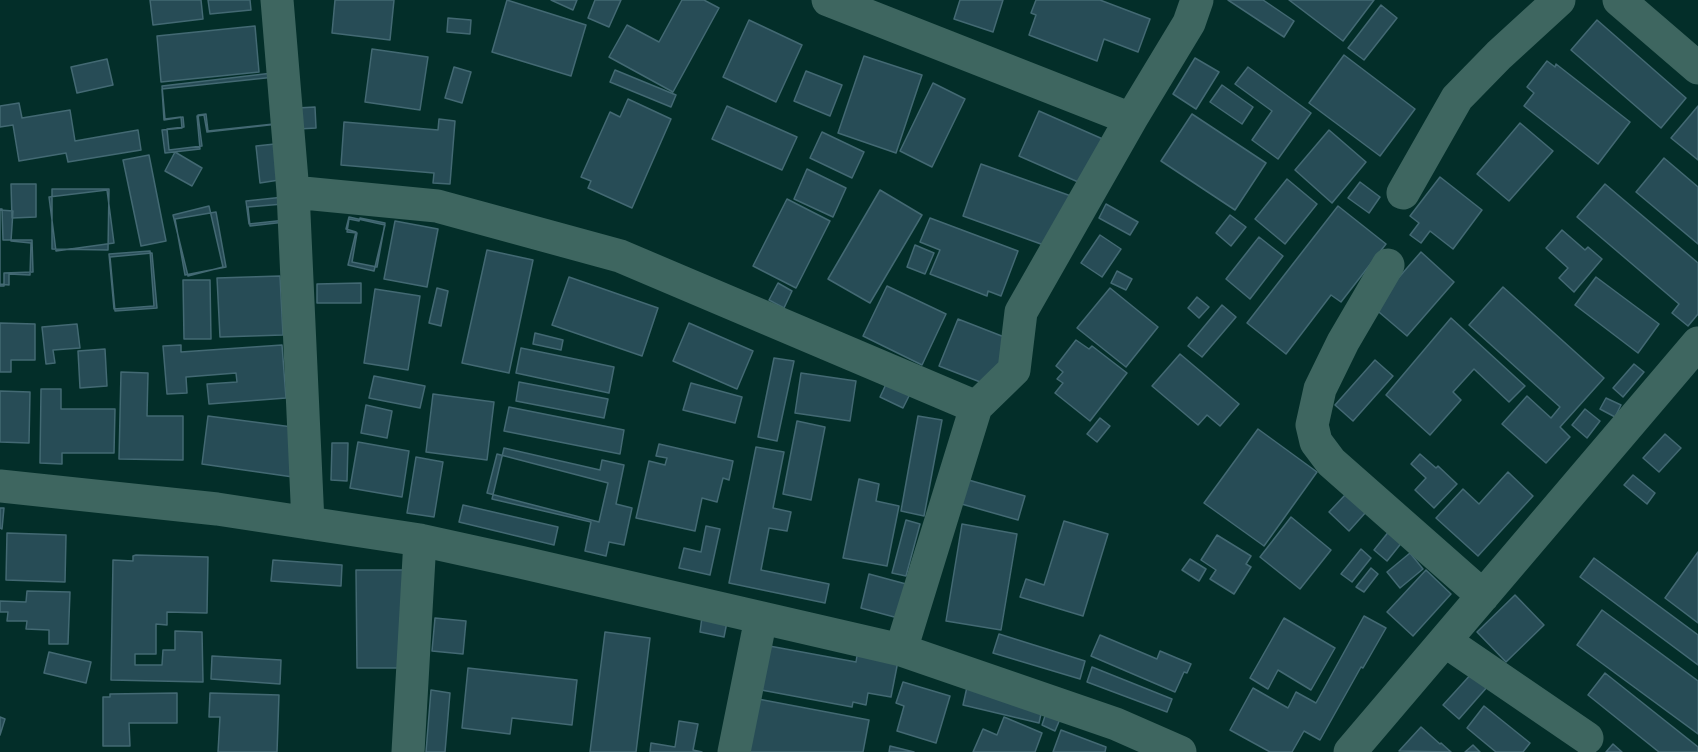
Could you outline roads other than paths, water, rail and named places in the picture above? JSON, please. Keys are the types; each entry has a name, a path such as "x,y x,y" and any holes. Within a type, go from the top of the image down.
{"street":[{"path":"277,0 293,192 308,523"},
{"path":"828,0 1131,119"},
{"path":"901,650 976,407 1014,370 1021,312 1131,119 1189,23 1197,0"},
{"path":"1403,193 1457,98 1499,55 1559,0"},
{"path":"1619,0 1697,65"},
{"path":"293,192 437,206 620,256 976,407"},
{"path":"1389,265 1343,342 1320,389 1312,424 1316,442 1331,462 1483,596"},
{"path":"1350,752 1698,343"},
{"path":"0,486 217,510 420,540 901,650 1116,724 1180,752"},
{"path":"408,752 420,540"},
{"path":"734,752 761,618"},
{"path":"1445,640 1587,738"}]}
